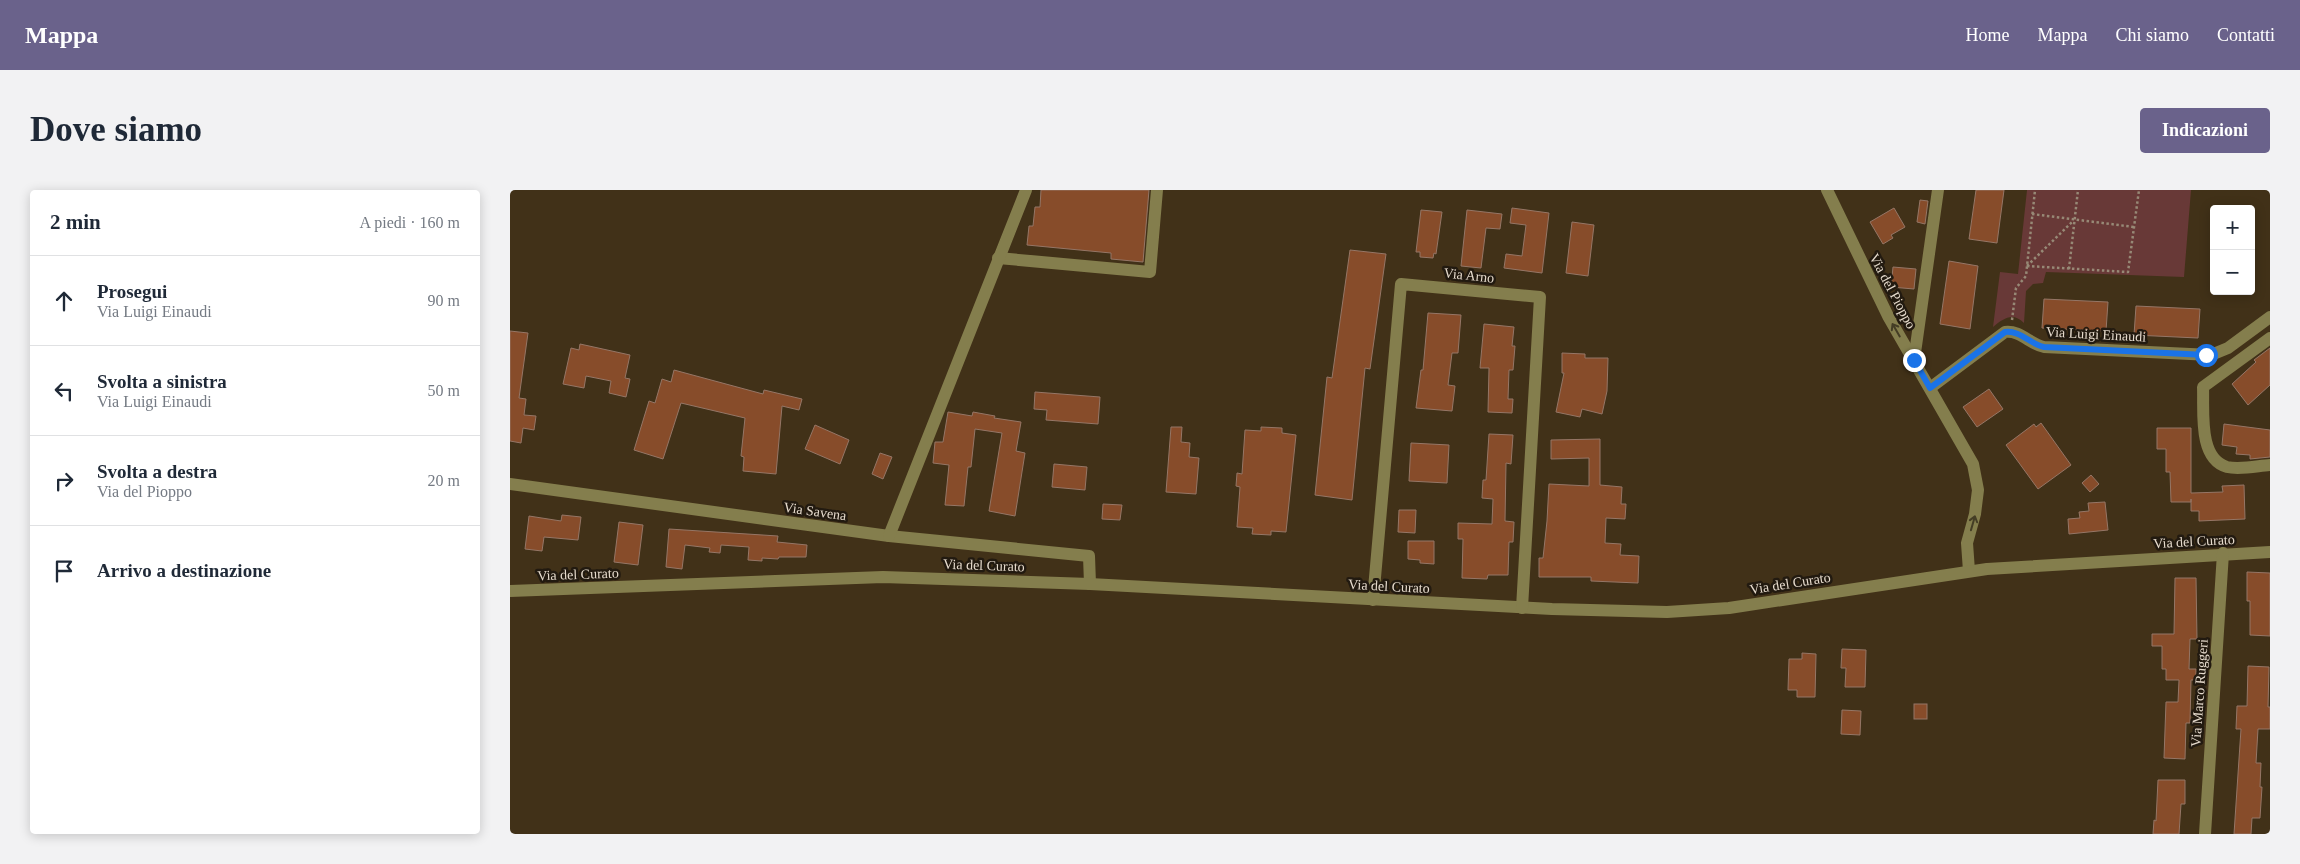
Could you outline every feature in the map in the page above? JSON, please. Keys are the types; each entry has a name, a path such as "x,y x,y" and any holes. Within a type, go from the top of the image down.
{"street":[{"path":"889,536 1026,190"},
{"path":"998,258 1150,272 1157,190"},
{"name":"Via del Pioppo","path":"1827,190 1888,316 1968,453 1978,480 1975,514 1967,543 1969,571"},
{"path":"1914,360 1938,190"},
{"name":"Via Arno","path":"1373,600 1401,284 1540,297 1522,608"},
{"name":"Via Luigi Einaudi","path":"2011,332 2020,334 2034,344 2044,347 2211,355 2228,348 2270,317"},
{"path":"1930,388 2005,332 2011,332"},
{"path":"2270,338 2203,387 2206,442 2211,456 2228,467 2270,465"},
{"name":"Via Savena","path":"510,484 889,536 1089,556 1090,584"},
{"name":"Via del Curato","path":"510,592 883,577 1090,584 1522,608 1668,612 1738,606 1969,571 2223,553 2268,552"},
{"name":"Via Marco Ruggeri","path":"2205,834 2223,553"}],"path":[{"path":"2011,332 2016,288 2026,276 2035,190"},
{"path":"2069,269 2078,190"},
{"path":"2027,266 2128,272 2139,190"},
{"path":"2032,214 2134,227"},
{"path":"2027,266 2074,220"}],"shaded area":[{"path":"2027,190 2191,190 2184,277 2046,272 2043,283 2033,284 2026,291 2024,323 2012,317 2001,321 1993,327 2000,272 2018,274"}],"building":[{"path":"1041,190 1149,190 1143,262 1111,259 1111,253 1027,245 1029,226 1033,226 1035,207 1040,207"},
{"path":"1976,190 2004,190 1997,243 1969,239"},
{"path":"1920,200 1928,201 1925,224 1917,222"},
{"path":"1512,208 1549,213 1542,273 1504,268 1506,254 1522,256 1526,225 1510,223"},
{"path":"1894,208 1905,227 1891,235 1893,238 1883,244 1870,222"},
{"path":"1421,210 1442,212 1436,254 1434,253 1433,258 1420,257 1420,252 1416,252"},
{"path":"1467,210 1502,214 1500,229 1486,228 1481,268 1461,266"},
{"path":"1572,222 1594,225 1588,276 1566,273"},
{"path":"1350,250 1386,254 1370,369 1365,368 1352,500 1315,495 1327,377 1332,378"},
{"path":"1949,261 1978,266 1970,329 1940,324"},
{"path":"1893,267 1916,269 1914,289 1891,287"},
{"path":"2044,299 2108,302 2106,331 2042,328"},
{"path":"2136,306 2200,309 2198,338 2134,335"},
{"path":"1428,313 1461,315 1458,353 1452,353 1448,385 1455,386 1452,411 1416,408 1421,370 1423,370"},
{"path":"1484,324 1514,327 1512,346 1515,346 1513,370 1509,370 1508,399 1513,399 1512,413 1488,412 1489,368 1480,368"},
{"path":"510,331 528,333 519,398 526,399 524,415 536,416 534,430 523,428 521,443 510,441"},
{"path":"580,344 630,355 625,378 630,379 626,397 609,393 611,381 586,376 584,388 563,384 571,348 579,350"},
{"path":"2270,348 2270,385 2248,405 2232,384 2256,362 2254,360"},
{"path":"1562,353 1585,354 1585,358 1608,358 1607,391 1602,414 1582,409 1580,417 1556,412 1564,373 1562,373"},
{"path":"674,370 763,394 764,390 802,399 799,410 782,406 776,474 743,471 744,457 741,456 745,418 681,403 663,459 634,450 649,401 655,403 662,379 671,382"},
{"path":"1989,389 2003,409 1977,427 1963,407"},
{"path":"1035,392 1100,397 1098,424 1046,420 1047,410 1034,409"},
{"path":"948,412 972,416 973,412 995,416 994,418 1021,422 1016,451 1025,453 1015,516 989,511 1002,433 975,429 971,467 968,467 964,506 945,505 949,465 933,463 935,442 943,442"},
{"path":"2041,423 2071,465 2038,489 2006,445 2034,424 2036,427"},
{"path":"2224,424 2270,430 2270,457 2250,459 2250,455 2236,454 2237,447 2222,445"},
{"path":"815,425 849,440 840,464 805,449"},
{"path":"1171,427 1182,427 1181,442 1190,443 1189,457 1199,458 1196,494 1166,492"},
{"path":"1261,427 1282,428 1282,433 1296,435 1286,532 1271,531 1271,535 1252,534 1253,528 1237,527 1240,487 1236,486 1237,473 1242,474 1245,430 1261,431"},
{"path":"2157,428 2191,428 2191,493 2223,492 2222,486 2244,485 2245,519 2199,521 2199,511 2191,511 2191,502 2171,502 2170,472 2166,472 2166,449 2157,449"},
{"path":"1489,434 1513,435 1511,464 1506,463 1505,521 1514,522 1513,542 1509,542 1508,575 1488,575 1487,579 1462,578 1463,539 1458,539 1458,523 1492,524 1493,499 1482,498 1483,480 1486,480"},
{"path":"1600,439 1600,485 1622,487 1621,504 1626,504 1625,519 1606,518 1605,543 1621,544 1620,555 1639,556 1638,583 1591,581 1591,577 1539,577 1539,558 1543,558 1549,484 1589,486 1589,458 1551,459 1551,440"},
{"path":"1411,443 1449,445 1447,483 1409,481"},
{"path":"880,453 892,457 883,479 872,474"},
{"path":"1054,464 1087,467 1085,490 1052,487"},
{"path":"2091,475 2099,484 2090,492 2082,483"},
{"path":"2105,502 2108,530 2069,534 2068,519 2080,518 2079,512 2089,511 2088,503"},
{"path":"1103,504 1122,505 1120,520 1102,519"},
{"path":"1399,510 1416,510 1415,533 1398,532"},
{"path":"562,515 581,517 578,540 544,537 542,551 525,549 529,516 561,521"},
{"path":"619,522 643,525 638,565 614,562"},
{"path":"669,529 778,536 777,542 807,545 806,557 762,558 762,561 748,560 749,547 721,545 720,553 709,552 710,548 685,545 682,569 666,567"},
{"path":"1408,541 1434,541 1434,564 1420,563 1420,560 1408,559"},
{"path":"2247,572 2270,573 2270,636 2250,635 2250,601 2247,601"},
{"path":"2175,578 2196,578 2197,639 2190,639 2189,669 2196,669 2196,680 2191,680 2190,723 2186,723 2185,759 2164,758 2166,702 2178,702 2179,680 2166,680 2166,669 2162,669 2162,646 2152,646 2152,634 2174,634"},
{"path":"1842,649 1866,650 1865,687 1845,687 1846,668 1841,668"},
{"path":"1802,653 1816,654 1815,697 1797,697 1797,690 1788,690 1789,659 1802,659"},
{"path":"2248,666 2269,667 2268,707 2270,707 2270,729 2258,729 2256,763 2261,763 2260,818 2252,818 2251,834 2234,834 2241,729 2236,729 2237,706 2247,706"},
{"path":"1914,704 1927,704 1927,719 1914,719"},
{"path":"1842,710 1861,711 1860,735 1841,734"},
{"path":"2158,780 2185,780 2185,804 2181,804 2179,834 2153,834 2154,820 2156,821"}],"route":[{"path":"1914,360 1930,388 2005,332 2015,332 2030,343 2044,347 2206,355"}]}
